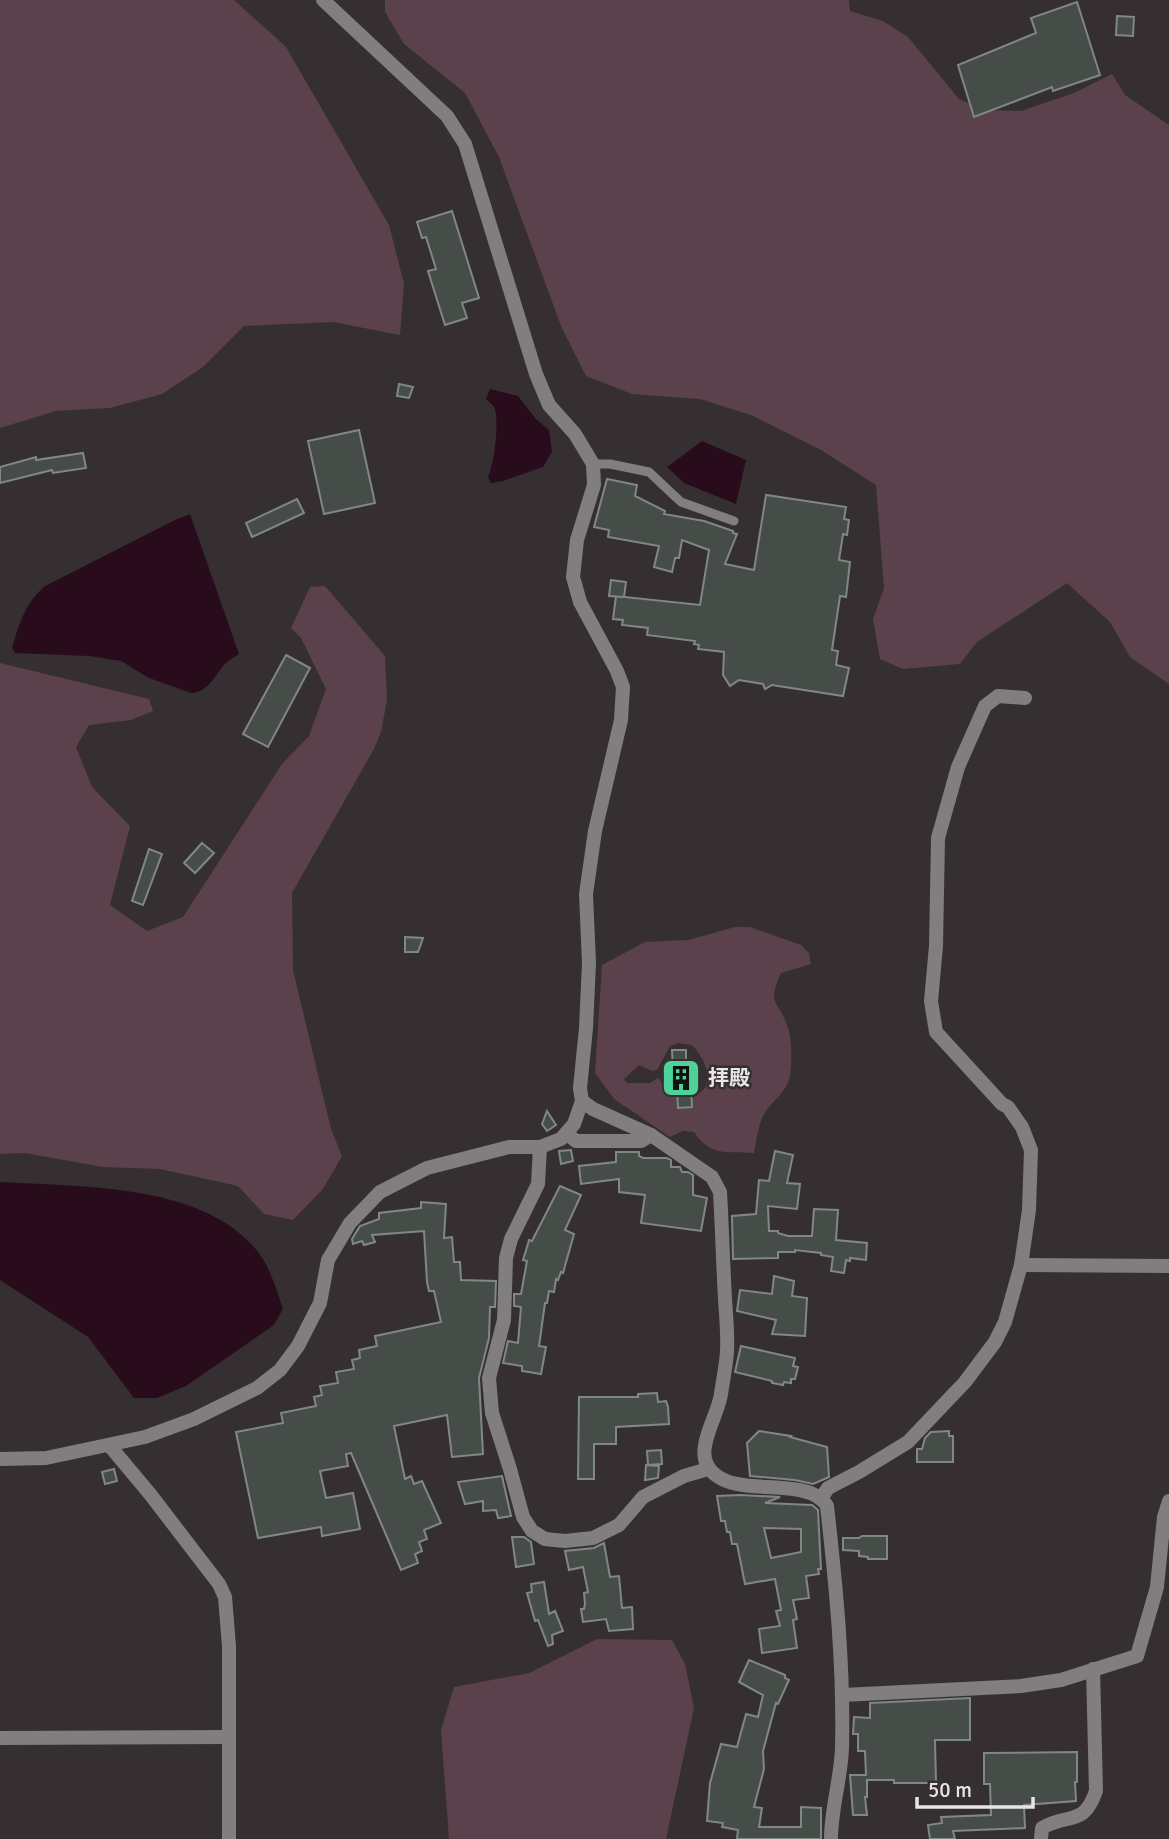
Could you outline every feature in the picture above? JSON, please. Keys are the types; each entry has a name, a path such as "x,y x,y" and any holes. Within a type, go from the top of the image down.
{"street":[{"path":"0,1459 46,1458 145,1437 194,1419 257,1388 279,1370 298,1346 320,1303 328,1260 350,1223 380,1192 427,1168 509,1147 540,1147 561,1139 574,1124 582,1101 580,1088 589,963 586,894 595,831 623,704 623,688 617,671 579,602 573,577 577,540 594,485 593,464 575,434 549,405 536,374 465,144 447,116 328,2"},
{"path":"822,1497 828,1488 908,1442 965,1382 995,1342 1005,1322 1021,1265 1029,1210 1031,1150 1022,1126 1008,1107 1002,1104 936,1032 930,1000 936,946 938,838 958,767 985,706 998,696 1025,698"},
{"path":"582,1101 593,1109 651,1135 712,1177 720,1192 727,1352 720,1401 705,1438 703,1456 708,1469 723,1480 742,1486 811,1492 822,1497 827,1506 843,1695 841,1753 831,1839"},
{"path":"566,1133 576,1140 641,1140 651,1135"},
{"path":"540,1147 538,1184 511,1238 506,1258 504,1320 489,1378 492,1413 523,1517 532,1531 545,1539 565,1541 593,1538 619,1525 643,1497 684,1475 708,1469"},
{"path":"1021,1265 1169,1266"},
{"path":"109,1445 219,1584 225,1597 229,1646 229,1839"},
{"path":"843,1695 1021,1686 1062,1680 1137,1656 1157,1587 1164,1517 1169,1501"},
{"path":"1041,1839 1042,1828 1080,1816 1090,1807 1096,1791 1093,1670"},
{"path":"0,1738 229,1737"}],"lane":[{"path":"593,464 610,464 649,472 681,502 734,521"}],"shaded area":[{"path":"0,0 234,0 286,47 389,225 404,284 400,335 333,322 244,326 203,367 162,394 110,408 56,411 0,428"},
{"path":"385,0 849,0 850,11 883,21 908,37 959,99 983,110 1021,111 1074,93 1112,74 1125,95 1169,125 1169,684 1130,657 1110,622 1067,583 977,642 960,664 903,669 880,659 873,619 884,588 876,485 821,450 751,415 700,399 632,394 586,376 561,326 499,157 465,93 404,44 385,12"},
{"path":"490,389 518,396 536,419 549,430 552,452 543,467 491,483 488,477 494,453 496,413 486,399"},
{"path":"702,441 746,460 736,504 684,483 667,467"},
{"path":"190,514 239,654 225,664 202,690 191,693 149,678 121,661 89,656 15,653 12,648 24,614 32,599 45,586"},
{"path":"325,586 385,656 387,700 381,732 374,749 292,893 293,970 331,1129 342,1156 323,1189 293,1220 264,1214 238,1186 160,1169 103,1167 25,1153 0,1154 0,663 149,699 153,711 131,720 89,725 76,747 92,787 130,826 110,905 147,931 183,917 282,764 309,736 326,689 301,638 291,628 310,587"},
{"path":"735,927 750,927 801,945 809,953 811,964 781,973 774,992 774,998 788,1028 790,1076 783,1091 763,1116 754,1153 713,1149 694,1132 683,1131 670,1137 614,1099 595,1073 602,965 645,942 688,940","holes":["678,1043 692,1045 705,1064 707,1080 706,1087 688,1103 674,1096 658,1078 650,1083 627,1083 624,1079 639,1065 652,1071 657,1070 670,1046"]},
{"path":"0,1182 135,1192 169,1199 201,1210 229,1225 259,1253 283,1309 274,1325 186,1386 157,1398 134,1398 88,1337 0,1280"},
{"path":"597,1639 672,1640 685,1664 694,1708 666,1839 449,1839 441,1730 454,1687 529,1673"}],"building":[{"path":"1077,2 1100,75 1053,91 1052,87 974,117 958,65 1036,33 1031,18"},
{"path":"1117,16 1134,17 1133,36 1116,35"},
{"path":"452,211 479,298 462,303 467,318 445,325 428,271 436,269 426,237 422,238 417,222"},
{"path":"399,384 413,387 409,398 397,396"},
{"path":"359,430 375,503 324,514 308,441"},
{"path":"83,453 86,468 53,473 52,470 0,483 0,467 36,457 36,460"},
{"path":"607,479 637,485 635,496 665,511 664,514 704,521 733,531 737,534 725,564 754,570 766,495 846,507 844,519 849,520 847,535 843,534 839,560 850,562 846,597 840,596 832,650 838,651 836,665 849,668 843,696 772,685 765,689 763,684 739,680 730,686 723,675 724,652 698,649 699,645 694,644 695,641 647,635 648,628 622,625 623,620 613,619 616,596 700,605 709,550 682,540 679,558 675,558 672,572 654,567 659,546 608,537 609,530 594,527"},
{"path":"297,499 304,513 252,537 246,523"},
{"path":"611,580 626,582 624,597 609,596"},
{"path":"286,655 310,668 268,747 243,734"},
{"path":"202,843 214,853 195,873 184,863"},
{"path":"149,849 162,854 143,905 132,901"},
{"path":"405,937 423,938 418,952 405,952"},
{"path":"672,1050 686,1050 686,1069 695,1069 696,1085 691,1085 692,1107 678,1108 677,1088 675,1085 667,1085 666,1072 673,1072"},
{"path":"547,1111 556,1125 547,1131 542,1124"},
{"path":"571,1150 573,1161 561,1164 559,1151"},
{"path":"775,1151 793,1155 787,1183 800,1184 797,1209 768,1206 769,1231 778,1231 788,1236 812,1236 814,1209 838,1210 836,1240 867,1243 866,1260 846,1260 844,1273 831,1271 833,1257 821,1253 795,1250 778,1252 778,1258 733,1259 732,1216 756,1214 759,1180 769,1181"},
{"path":"616,1152 639,1152 639,1156 643,1158 667,1158 671,1160 671,1167 680,1167 682,1172 693,1175 693,1195 707,1198 701,1231 641,1223 645,1195 619,1192 619,1179 581,1184 579,1166 616,1162"},
{"path":"560,1186 581,1195 565,1230 574,1234 563,1273 556,1279 554,1292 549,1291 545,1303 539,1346 546,1347 541,1374 522,1371 522,1366 503,1363 508,1341 518,1343 521,1307 514,1306 514,1294 521,1294 527,1261 523,1260 529,1240 532,1241"},
{"path":"421,1202 446,1204 444,1238 452,1237 454,1262 460,1262 461,1280 496,1281 495,1307 490,1307 489,1338 479,1378 483,1454 452,1457 447,1415 394,1426 405,1479 411,1476 414,1484 422,1481 441,1523 424,1530 427,1539 419,1542 422,1551 415,1554 418,1563 401,1570 351,1453 346,1454 348,1466 320,1471 326,1498 353,1493 360,1529 322,1536 321,1527 258,1538 236,1432 283,1423 281,1413 316,1406 314,1397 322,1395 320,1386 338,1383 336,1372 354,1369 352,1360 360,1358 359,1350 377,1346 375,1336 441,1322 434,1291 429,1291 427,1282 424,1231 372,1235 375,1242 364,1245 362,1241 353,1244 352,1239 360,1226 379,1219 379,1213 421,1208"},
{"path":"774,1276 794,1281 792,1296 807,1298 805,1336 772,1334 776,1320 737,1311 740,1290 772,1294"},
{"path":"741,1346 795,1358 793,1366 798,1367 795,1379 791,1379 791,1383 784,1382 783,1385 735,1372"},
{"path":"657,1393 658,1402 666,1401 669,1424 616,1427 616,1444 594,1444 594,1479 578,1479 579,1397 638,1397 638,1394"},
{"path":"759,1431 791,1436 827,1447 829,1477 813,1484 750,1476 747,1443"},
{"path":"949,1431 949,1436 953,1436 953,1462 917,1462 917,1449 922,1449 925,1438 931,1432"},
{"path":"661,1450 662,1464 648,1465 647,1451"},
{"path":"646,1465 659,1466 658,1478 645,1480"},
{"path":"114,1469 117,1481 105,1484 102,1472"},
{"path":"502,1476 511,1516 498,1518 496,1510 483,1511 483,1501 465,1504 458,1482"},
{"path":"717,1496 780,1497 765,1503 812,1505 818,1510 821,1569 818,1569 819,1574 806,1576 809,1598 793,1600 797,1619 793,1620 797,1648 762,1653 759,1629 780,1626 776,1611 781,1610 775,1579 745,1584 737,1544 732,1544 725,1521 721,1521","holes":["764,1528 801,1529 801,1552 771,1558"]},
{"path":"887,1536 887,1559 868,1559 859,1556 859,1551 843,1550 843,1538"},
{"path":"512,1537 524,1537 531,1542 534,1564 516,1567"},
{"path":"604,1543 610,1577 619,1576 622,1608 632,1607 633,1629 609,1631 606,1619 583,1622 581,1609 584,1609 585,1604 584,1593 588,1592 583,1567 569,1570 565,1551 594,1548"},
{"path":"544,1582 549,1614 555,1611 563,1631 552,1635 553,1644 548,1646 538,1620 535,1621 527,1593 532,1592 531,1584"},
{"path":"749,1660 785,1675 789,1680 778,1704 776,1703 763,1751 764,1769 754,1807 762,1808 759,1827 801,1827 801,1807 821,1808 821,1839 737,1839 738,1830 722,1827 723,1823 707,1821 710,1783 721,1744 737,1747 746,1714 758,1717 763,1695 739,1682"},
{"path":"970,1698 970,1740 935,1740 936,1783 867,1780 867,1815 853,1815 850,1775 866,1775 865,1751 858,1751 858,1734 853,1734 854,1717 870,1718 870,1703"},
{"path":"1077,1752 1076,1801 1024,1805 1025,1828 953,1831 955,1839 930,1839 928,1825 942,1823 941,1817 991,1815 990,1784 984,1784 984,1753"}],"place":[{"name":"拝殿","path":"681,1078"}]}
